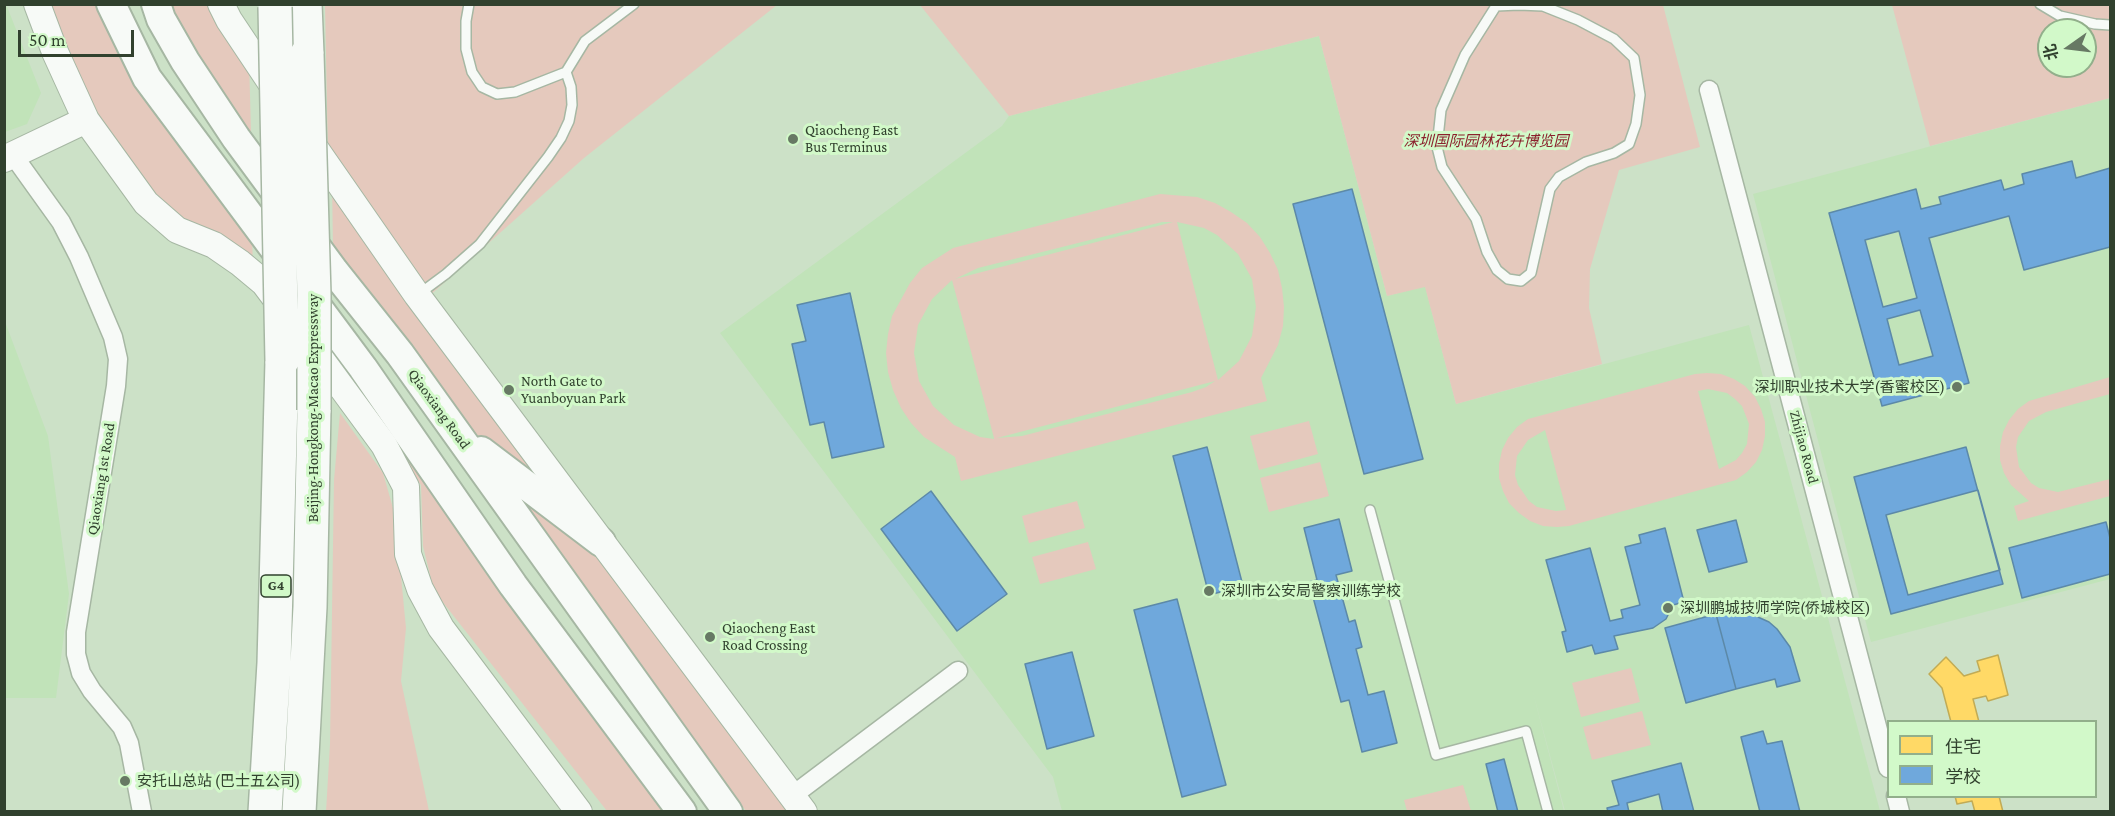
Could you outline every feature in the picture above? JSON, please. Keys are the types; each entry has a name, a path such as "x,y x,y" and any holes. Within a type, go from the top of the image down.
{"highway":[{"name":"Beijing-Hongkong-Macao Expressway","path":"285,5 307,54 314,295 310,607 298,812"},
{"name":"Beijing-Hongkong-Macao Expressway","path":"265,812 274,663 282,361 285,5"}],"main road":[{"path":"37,4 55,52 86,120 146,203 177,230 214,245 240,262 264,284 348,394 384,446 406,487 408,554 420,589 441,628 579,812"},
{"path":"111,4 147,78 356,358 513,585 682,812"},
{"name":"Qiaoxiang Road","path":"156,4 161,19 185,61 236,138 458,434 728,812"},
{"path":"221,4 229,20 337,182 417,295 798,804"},
{"path":"9,157 86,120"},
{"path":"458,434 601,542"}],"street":[{"name":"Zhijiao Road","path":"1709,90 1887,764"},
{"name":"Qiaoxiang 1st Road","path":"9,157 61,222 79,257 113,337 118,359 116,386 76,632 76,654 81,673 92,691 122,727 129,743 142,812"},
{"path":"798,804 958,671"}],"lane":[{"path":"469,4 465,21 466,49 472,72 482,87 497,94 515,92 566,72 585,41 634,4"},
{"path":"2040,4 2060,15 2110,26"},
{"path":"1496,5 1542,6 1578,20 1614,39 1634,58 1640,95 1636,124 1629,144 1614,153 1586,162 1559,177 1550,189 1531,273 1521,280 1508,279 1497,270 1487,252 1476,219 1442,167 1437,147 1441,110 1465,55 1496,5"},
{"path":"417,295 446,274 480,244 561,138 569,121 572,105 571,87 566,72"},
{"path":"1370,510 1436,755 1526,731 1548,812"}],"shaded area":[{"path":"6,4 41,93 27,124 5,132 4,5"},
{"name":"深圳市公安局警察训练学校","path":"1319,36 1387,296 1425,286 1456,404 1749,325 1880,811 1565,811 1532,689 1564,811 1062,811 1053,777 720,333 1002,126 1009,116"},
{"name":"深圳职业技术大学(香蜜校区)","path":"2110,98 2110,579 1871,642 1753,194"},
{"path":"4,319 48,436 69,594 56,698 5,698"}],"green space":[{"path":"43,5 98,5 159,117 252,240 253,264 159,203 101,123"},
{"path":"166,5 215,5 249,59 251,132 247,132 178,33"},
{"path":"325,5 777,5 584,158 427,298 328,155"},
{"name":"深圳国际园林花卉博览园","path":"920,5 1663,5 1700,147 1619,170 1590,269 1589,308 1602,364 1456,404 1425,287 1387,296 1319,36 1009,116"},
{"path":"1892,5 2110,5 2110,98 1930,146"},
{"path":"332,180 545,488 464,425 333,250"},
{"path":"1160,194 1197,197 1215,203 1247,223 1260,237 1278,270 1284,307 1283,326 1278,345 1261,378 1267,401 961,481 955,457 924,437 901,408 888,372 886,353 892,316 910,283 922,268 953,248","holes":["1162,222 1173,222 955,279 978,268","1177,222 1204,228 1217,235 1238,254 1252,279 1256,307 1252,336 1239,361 1218,380","952,280 994,439 980,437 954,425 933,406 919,381 914,353 918,325 932,299","1215,381 1192,392 1022,436 997,438"]},
{"path":"334,353 672,811 607,811 434,591 423,546 421,485 333,363"},
{"path":"1695,374 1721,374 1734,379 1745,386 1755,397 1761,409 1765,422 1762,450 1756,462 1736,480 1569,526 1543,526 1530,521 1509,503 1499,478 1502,450 1517,427 1528,419","holes":["1708,389 1727,393 1735,399 1742,406 1749,424 1747,444 1742,453 1736,460 1719,469 1698,391","1545,430 1566,509 1566,510 1556,511 1537,507 1529,501 1518,485 1515,475 1517,456 1528,440"]},
{"path":"2110,377 2110,394 2046,412 2029,421 2018,437 2016,447 2019,467 2031,483 2039,488 2058,492 2110,479 2110,496 2018,521 2014,506 2029,501 2011,485 2000,460 2003,432 2009,420 2029,401"},
{"path":"340,413 383,473 395,515 406,628 401,681 429,811 326,812 330,744 334,480"},
{"path":"1309,421 1318,454 1259,470 1250,436"},
{"path":"1320,462 1329,496 1269,512 1260,478"},
{"path":"500,479 606,547 796,811 746,811"},
{"path":"1077,501 1085,528 1029,543 1022,516"},
{"path":"1088,542 1096,569 1040,584 1032,557"},
{"path":"1631,668 1640,702 1581,717 1572,683"},
{"path":"1642,711 1651,745 1592,760 1583,727"},
{"path":"1463,785 1471,811 1407,811 1404,800"}],"building: 住宅":[{"path":"1998,655 2008,695 1988,701 1986,696 1973,699 1978,720 1950,720 1942,688 1929,674 1946,657 1964,676 1980,671 1977,661"},
{"path":"1956,798 2000,798 2003,812 1975,812 1972,801 1957,804"}],"building: 学校":[{"path":"2072,161 2076,178 2110,168 2110,247 2024,270 2009,216 1929,238 1969,383 1882,406 1829,213 1916,189 1921,209 1941,204 1939,197 2001,180 2004,190 2024,184 2022,174","holes":["1899,231 1917,298 1883,307 1865,240","1920,310 1933,356 1899,365 1887,319"]},
{"path":"1352,189 1423,459 1364,474 1293,204"},
{"path":"850,293 884,447 832,458 824,422 810,425 792,344 806,341 797,305"},
{"path":"1207,447 1243,586 1209,595 1173,456"},
{"path":"1966,447 2003,584 1891,614 1854,477"},
{"path":"1978,490 2000,570 1908,595 1886,515"},
{"path":"931,491 1007,594 957,631 881,529"},
{"path":"1339,519 1352,571 1336,575 1349,622 1355,620 1362,647 1356,649 1368,695 1384,691 1397,743 1362,752 1349,700 1341,702 1309,582 1317,580 1304,528"},
{"path":"1736,520 1747,562 1709,572 1697,530"},
{"path":"2106,522 2110,538 2110,574 2022,598 2009,548"},
{"path":"1665,528 1684,602 1673,605 1666,619 1653,628 1614,636 1618,649 1595,654 1592,645 1567,652 1562,632 1566,631 1546,560 1590,548 1610,621 1623,618 1621,610 1640,605 1625,547 1641,543 1639,535"},
{"path":"1177,599 1226,785 1182,797 1134,610"},
{"path":"1749,613 1769,622 1777,629 1790,647 1800,681 1777,687 1775,679 1736,689 1716,614"},
{"path":"1716,614 1736,689 1686,703 1665,628"},
{"path":"1072,652 1094,736 1047,749 1025,664"},
{"path":"1763,731 1767,744 1782,741 1800,812 1760,812 1741,737"},
{"path":"1504,759 1518,812 1498,812 1486,764"},
{"path":"1681,763 1694,812 1663,812 1659,794 1627,803 1629,812 1608,812 1607,808 1619,805 1612,781"}],"place":[{"name":"Qiaocheng East Bus Terminus","path":"793,139"},
{"name":"深圳职业技术大学(香蜜校区)","path":"1957,387"},
{"name":"North Gate to Yuanboyuan Park","path":"509,390"},
{"name":"深圳市公安局警察训练学校","path":"1209,591"},
{"name":"深圳鹏城技师学院(侨城校区)","path":"1668,608"},
{"name":"Qiaocheng East Road Crossing","path":"710,637"},
{"name":"安托山总站 (巴士五公司)","path":"125,781"}]}
